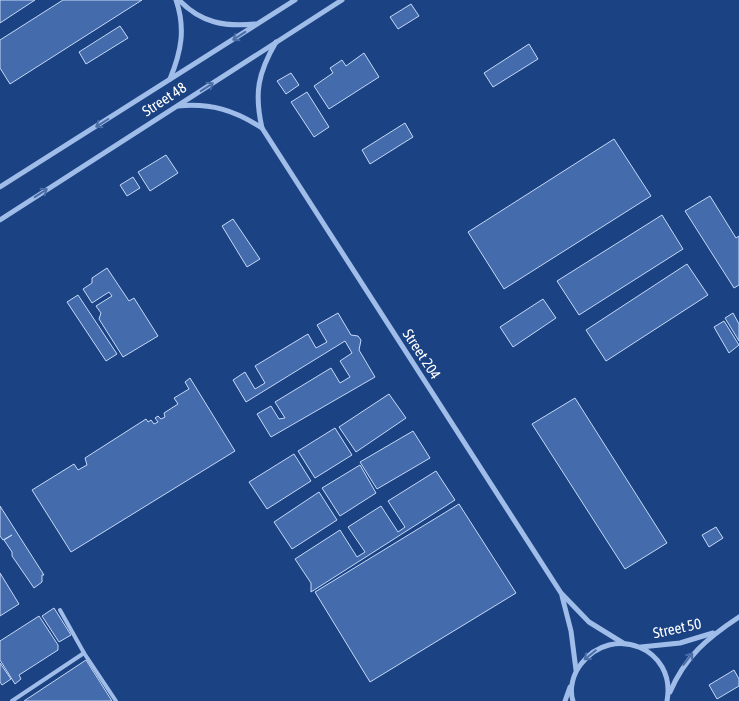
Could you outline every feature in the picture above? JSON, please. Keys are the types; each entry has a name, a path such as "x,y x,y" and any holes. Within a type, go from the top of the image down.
{"street":[{"path":"178,0 203,19 220,25 258,24"},
{"path":"170,80 181,45 182,28 178,0"},
{"name":"Street 48","path":"0,187 295,0"},
{"name":"Street 48","path":"0,220 342,0"},
{"name":"Street 204","path":"276,42 264,62 258,84 257,106 262,128 561,593 589,622 624,643"},
{"name":"Street 204","path":"176,106 199,104 222,107 243,115 262,128"},
{"name":"Street 204","path":"561,593 571,631 576,670"},
{"name":"Street 50","path":"668,698 688,658 702,643 739,617"},
{"name":"Street 50","path":"641,647 680,643 718,631"},
{"path":"565,701 576,670 588,655 604,645 624,643 641,647 653,655 662,667 667,680 668,698"},
{"path":"572,682 573,701"}],"lane":[{"path":"60,610 84,653 116,701"},
{"path":"12,701 84,653"}],"building":[{"path":"0,0 35,0 0,23"},
{"path":"63,0 142,0 10,84 0,68 0,40"},
{"path":"411,4 419,16 398,29 390,17"},
{"path":"120,26 128,38 86,64 79,52"},
{"path":"529,44 538,59 493,87 484,73"},
{"path":"364,53 379,77 329,109 314,86 333,73 330,68 342,60 346,66"},
{"path":"291,73 299,85 286,94 277,81"},
{"path":"307,92 329,127 314,137 291,102"},
{"path":"405,123 413,137 370,164 362,150"},
{"path":"614,139 651,196 504,289 468,232"},
{"path":"166,155 178,173 150,191 138,172"},
{"path":"133,177 140,188 127,196 120,185"},
{"path":"710,196 736,238 739,236 739,285 734,288 685,211"},
{"path":"662,215 683,249 579,315 557,281"},
{"path":"233,219 260,259 247,267 222,226"},
{"path":"687,264 708,295 606,361 586,330"},
{"path":"107,268 129,301 134,298 158,336 123,357 99,319 101,313 96,306 112,296 109,292 92,303 83,289 92,283 92,278"},
{"path":"78,295 117,354 106,361 67,302"},
{"path":"543,299 556,318 513,347 500,327"},
{"path":"338,313 351,335 358,336 361,340 359,350 375,377 271,437 257,414 271,406 279,419 285,418 275,402 331,368 340,383 350,377 340,361 352,353 345,341 246,402 233,380 245,372 255,389 265,383 255,366 308,334 316,348 327,342 317,325"},
{"path":"733,313 739,324 739,341 725,318"},
{"path":"724,321 739,345 729,353 714,327"},
{"path":"190,378 235,451 71,552 32,490 74,464 78,470 87,465 85,458 146,419 148,422 151,420 154,424 158,422 155,418 158,416 161,419 165,417 164,413 178,404 174,398 189,389 185,382"},
{"path":"389,394 406,418 356,452 339,427"},
{"path":"575,398 667,543 625,569 532,424"},
{"path":"335,428 352,455 315,478 298,451"},
{"path":"413,431 430,458 377,489 360,462"},
{"path":"294,454 311,481 267,509 249,482"},
{"path":"360,465 376,493 340,516 322,488"},
{"path":"436,471 455,500 311,592 311,583 295,559 340,530 357,557 365,552 348,527 381,506 398,532 405,527 388,501"},
{"path":"319,492 337,520 292,549 274,522"},
{"path":"459,504 516,593 370,682 315,592"},
{"path":"0,506 44,575 42,575 42,582 34,588 12,556 12,552 4,540 12,535 3,540 0,536"},
{"path":"716,527 723,538 709,547 702,535"},
{"path":"0,573 19,604 0,616"},
{"path":"54,608 71,635 59,642 42,616"},
{"path":"39,616 58,645 58,650 19,675 21,679 15,684 0,660 0,641"},
{"path":"86,660 112,701 24,701"},
{"path":"0,663 11,679 2,685 0,682"},
{"path":"734,670 739,679 739,686 717,699 709,685"}]}
